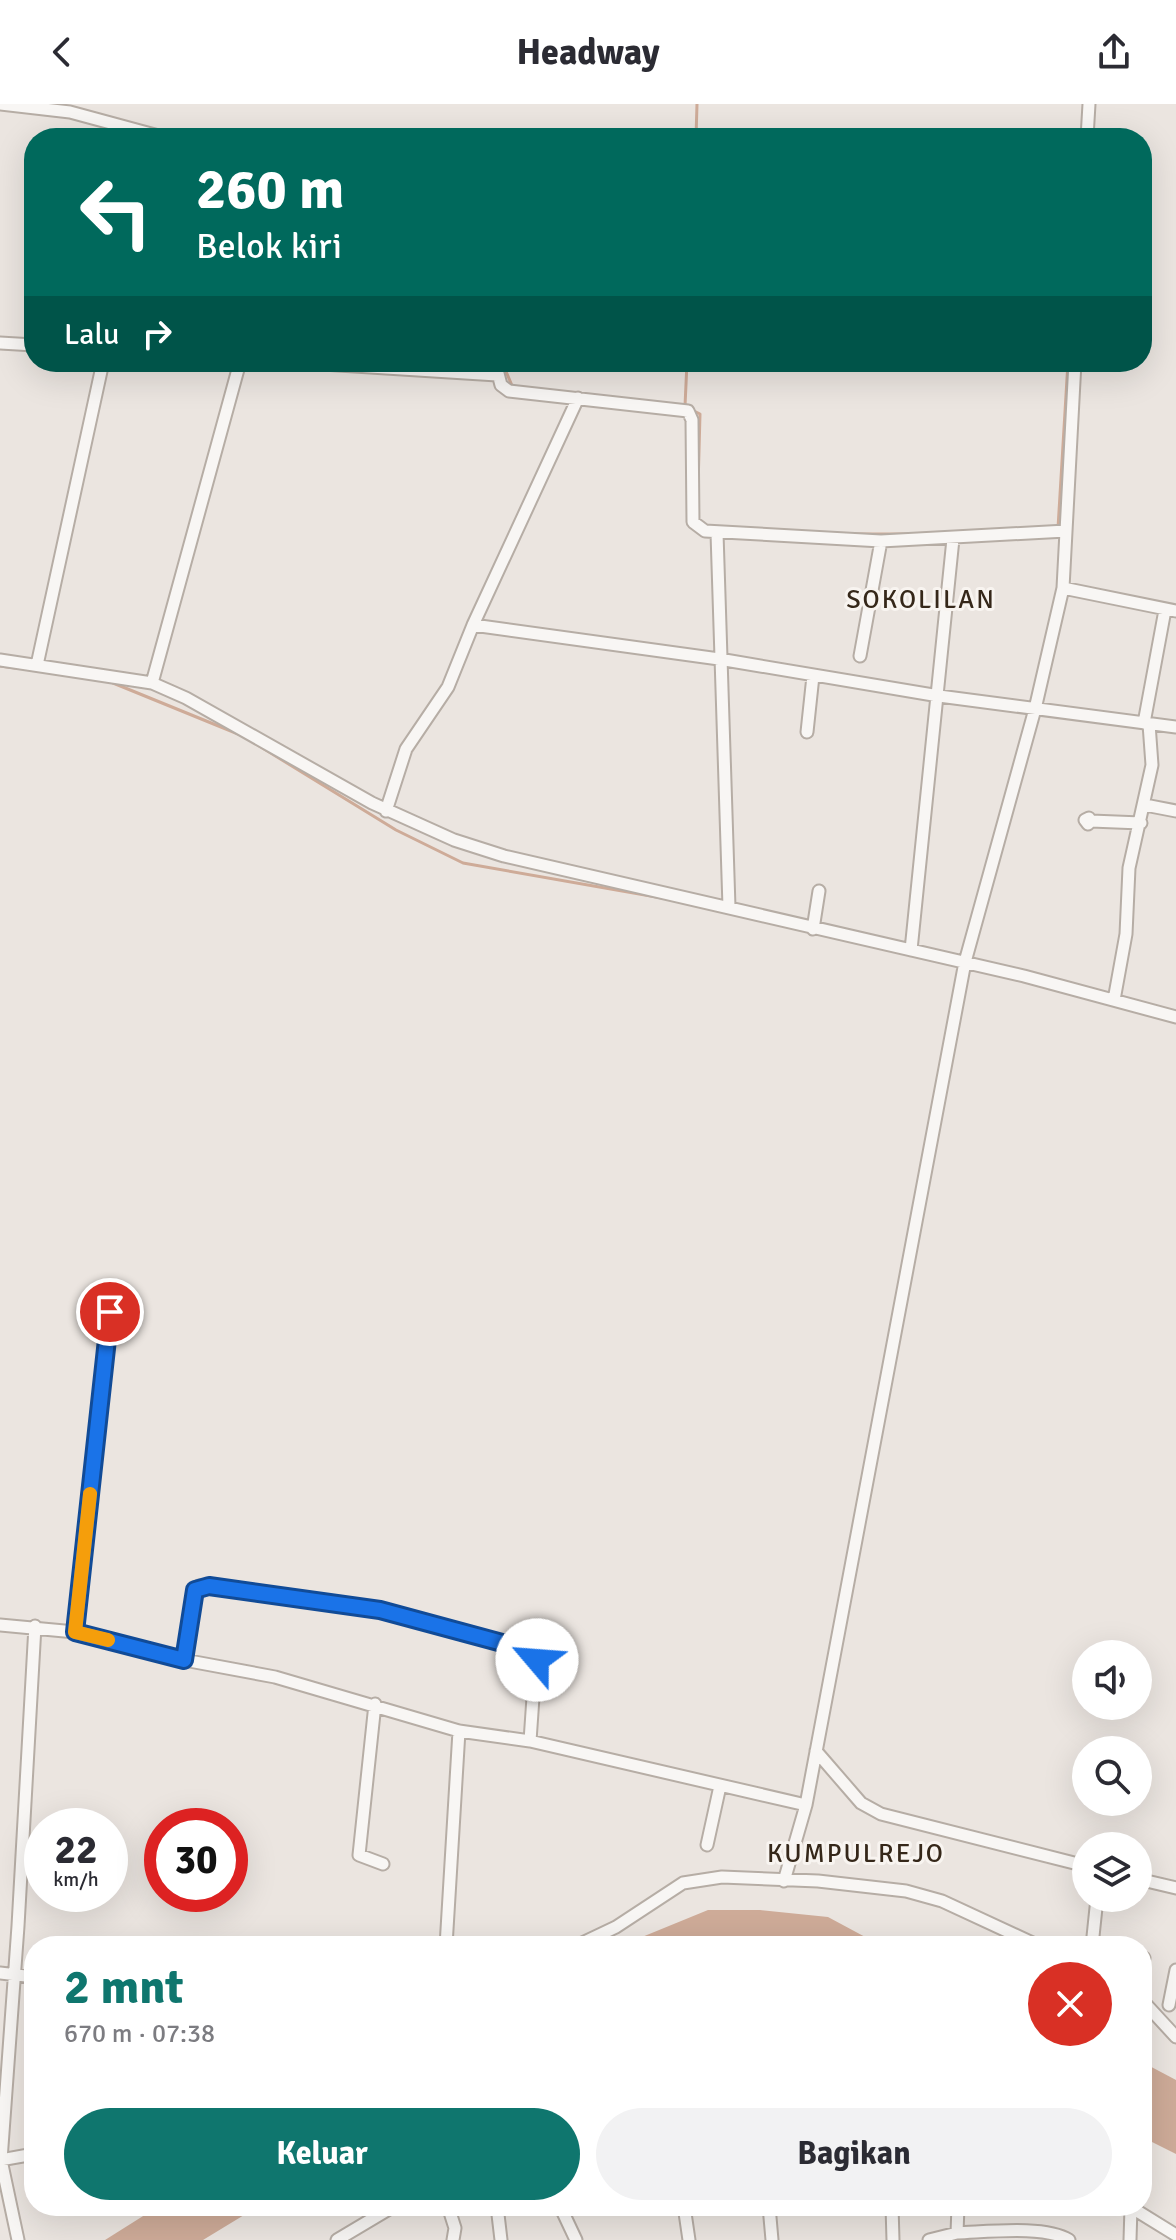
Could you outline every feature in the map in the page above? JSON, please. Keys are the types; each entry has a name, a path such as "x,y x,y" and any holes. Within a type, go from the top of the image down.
{"street":[{"path":"0,104 70,112 125,128"},
{"path":"1088,128 1089,104"},
{"path":"0,343 24,344"},
{"path":"37,665 101,372"},
{"path":"152,683 237,372"},
{"path":"449,372 497,375"},
{"path":"497,372 509,391 688,411 692,420 693,522 697,528 717,533 881,541 1066,531"},
{"path":"784,1881 806,1805 964,972 1035,709 1063,588 1074,372"},
{"path":"386,811 406,749 448,687 473,625 578,398"},
{"path":"717,533 729,907"},
{"path":"908,949 937,696 951,539"},
{"path":"860,656 881,541"},
{"path":"1063,588 1170,610 1147,724 1152,765 1129,868 1126,934 1114,1000"},
{"path":"473,625 719,659 937,696 1176,727"},
{"path":"0,660 152,683 186,698 386,811 442,835 504,856 908,949 964,972 1114,1000 1176,1017"},
{"path":"807,732 813,676"},
{"path":"1145,805 1176,811"},
{"path":"1089,818 1085,820 1088,824 1091,821 1141,823"},
{"path":"813,929 819,891"},
{"path":"75,1632 110,1312"},
{"path":"184,1660 195,1590 199,1586 380,1610 536,1654 530,1741"},
{"path":"0,1625 75,1632 184,1660 275,1677 459,1731 530,1741 806,1805"},
{"path":"18,2240 0,2160 15,1975 35,1626"},
{"path":"375,1704 359,1855 383,1864"},
{"path":"447,1936 459,1731"},
{"path":"816,1751 861,1803 881,1814 1072,1862"},
{"path":"707,1845 720,1786"},
{"path":"597,1936 692,1880 885,1887 925,1895 1017,1936"},
{"path":"1152,1882 1176,1888"},
{"path":"1093,1936 1096,1912"},
{"path":"1152,2001 1172,2006 1176,1970"},
{"path":"0,1973 24,1976"},
{"path":"1152,2010 1176,2037"},
{"path":"0,2160 24,2156"},
{"path":"337,2240 358,2235 382,2216"},
{"path":"451,2216 455,2228 453,2240"},
{"path":"498,2216 501,2240"},
{"path":"565,2216 576,2240"},
{"path":"685,2216 689,2240"},
{"path":"770,2216 772,2240"},
{"path":"892,2216 893,2240"},
{"path":"957,2233 958,2216"},
{"path":"1130,2216 1130,2240"},
{"path":"1145,2216 1176,2235"},
{"path":"929,2240 957,2233 1014,2236 1060,2234 1069,2240"}],"shaded area":[{"path":"708,1910 760,1910 828,1917 863,1936 644,1936"},
{"path":"1152,2067 1176,2080 1176,2154 1152,2142"},
{"path":"143,2216 243,2216 203,2240 105,2240"}],"waterway":[{"path":"696,128 697,104"},
{"path":"506,372 513,388"},
{"path":"685,406 687,372"},
{"path":"1058,528 1067,372"},
{"path":"690,409 700,414 698,487"},
{"path":"851,534 919,534"},
{"path":"0,666 15,668"},
{"path":"113,683 243,736 396,830 463,863 662,898"}],"slow traffic":[{"path":"90,1494 75,1632 108,1640"}],"district":[{"name":"SOKOLILAN","path":"921,599"},
{"name":"KUMPULREJO","path":"856,1853"}],"route":[{"path":"110,1312 75,1632 184,1660 195,1590 199,1586 209,1586 380,1610 532,1651 537,1660"}]}
